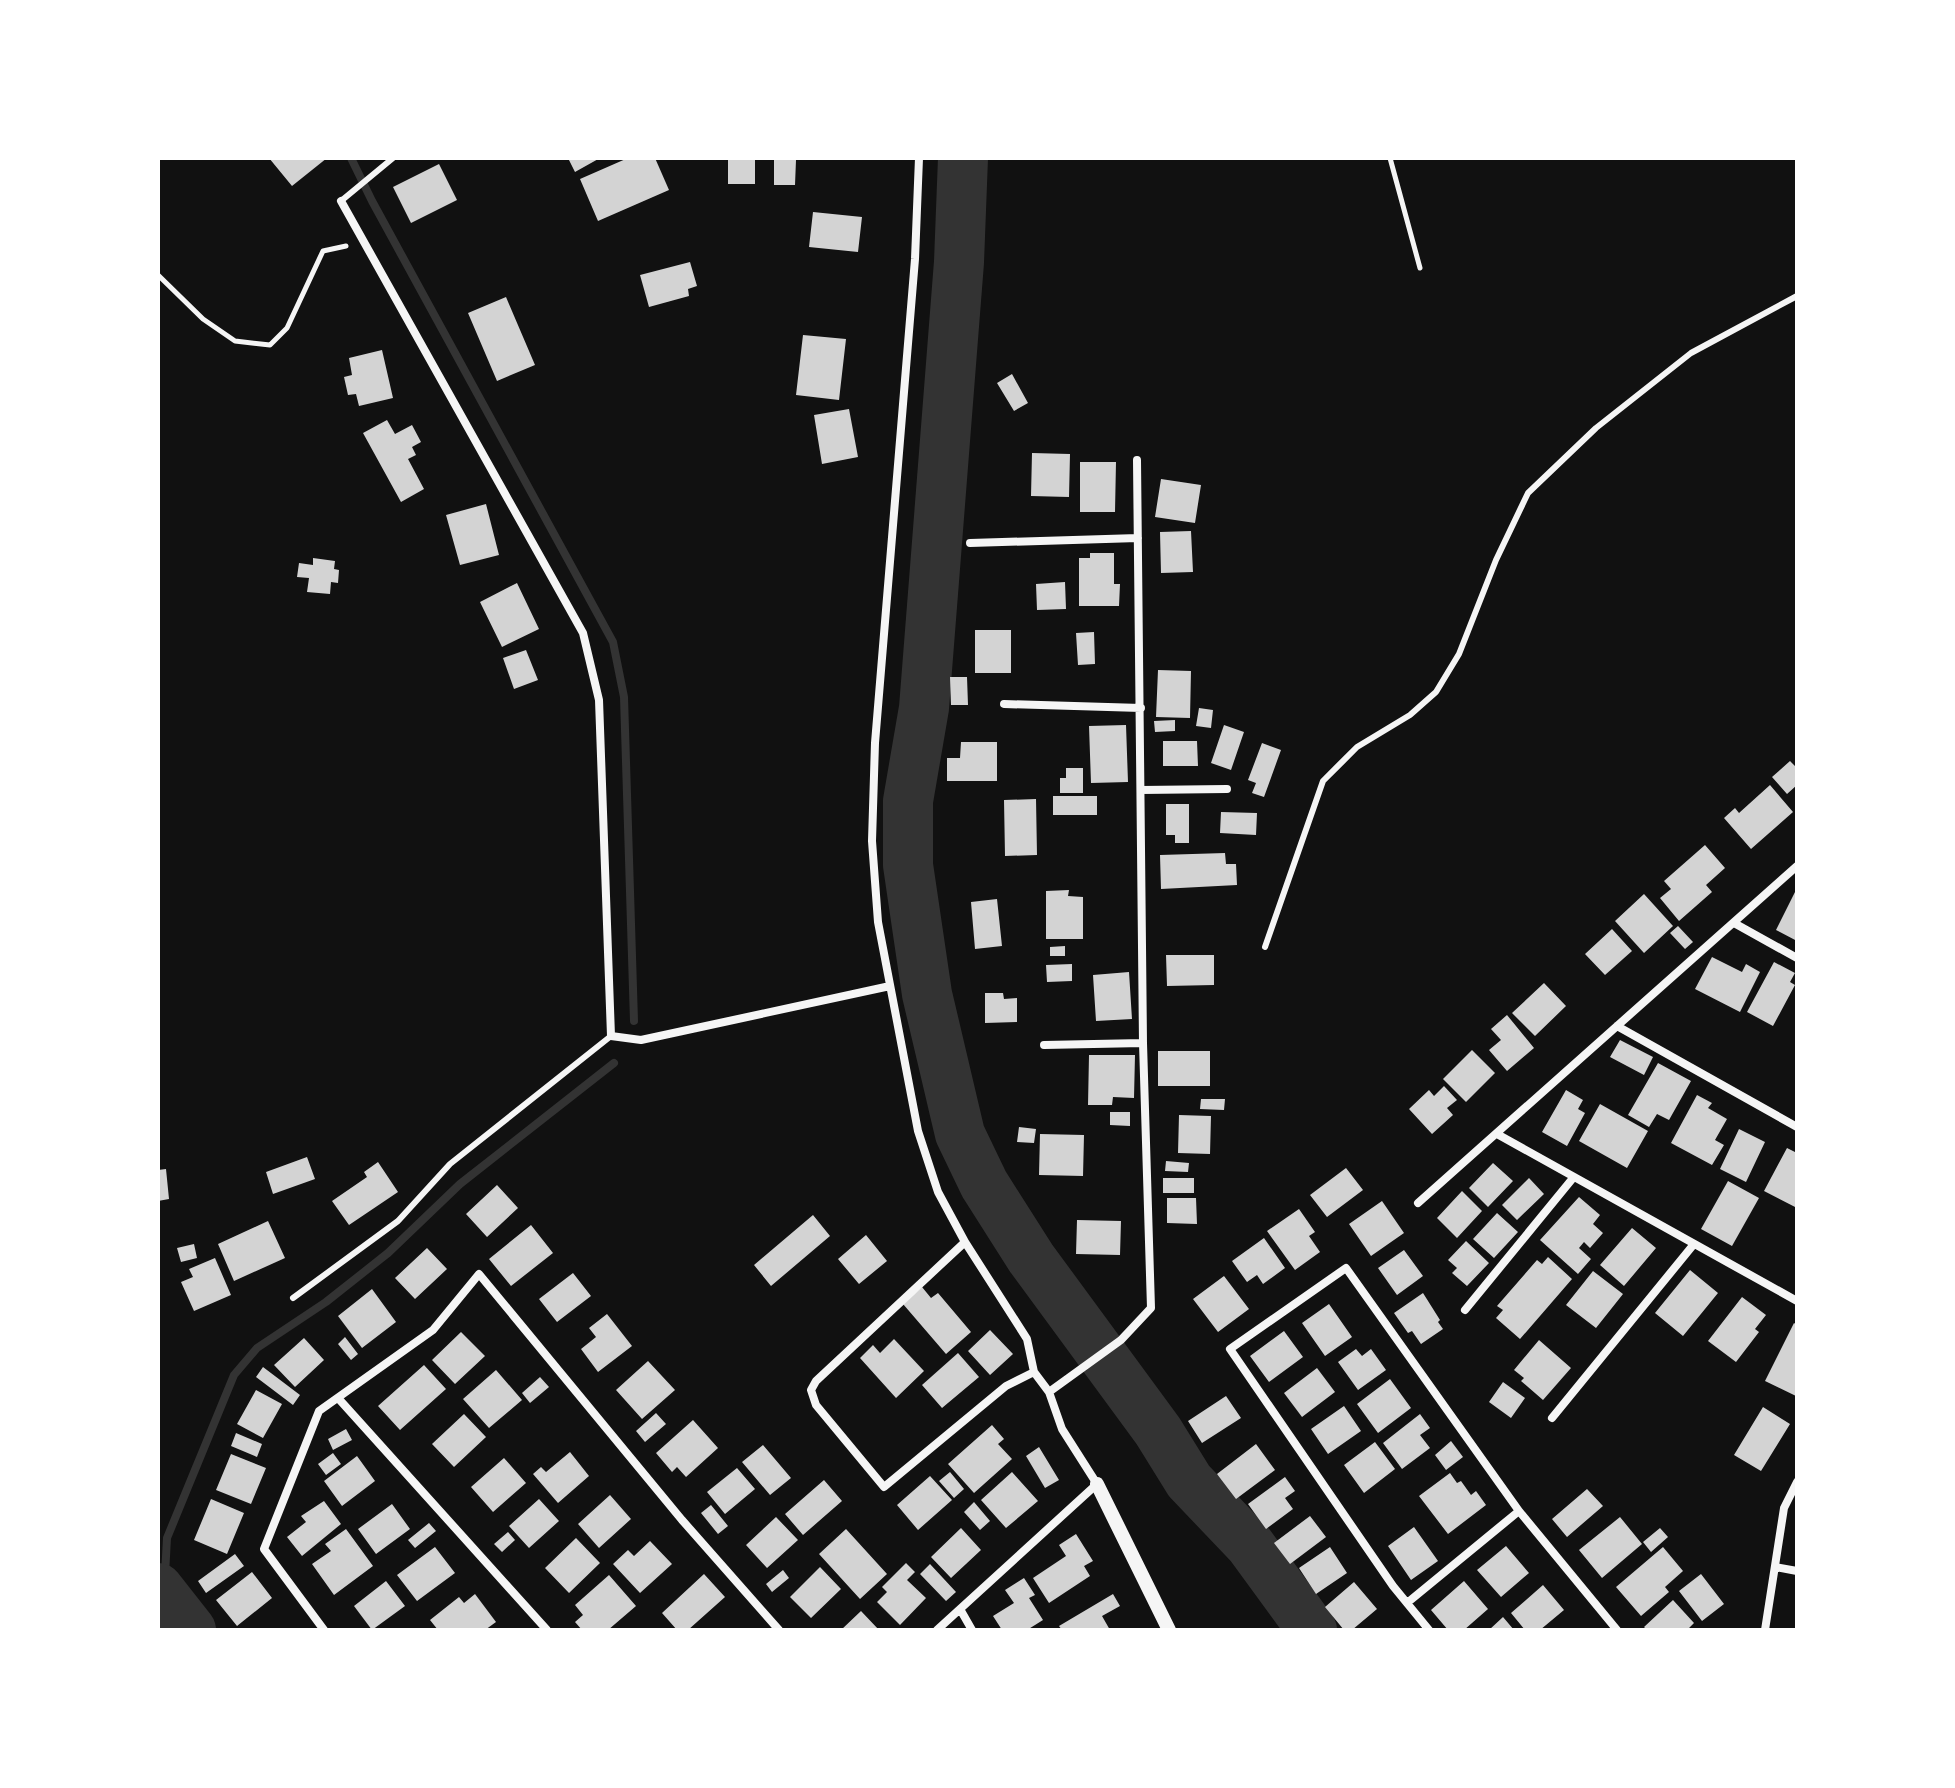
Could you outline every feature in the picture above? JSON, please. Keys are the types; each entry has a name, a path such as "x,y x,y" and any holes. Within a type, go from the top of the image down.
{"street":[{"path":"919,158 915,259 874,757 872,841 878,922 918,1131 938,1192 965,1242 1027,1339 1034,1372 1049,1392 1062,1429 1097,1484 1169,1630"},
{"path":"341,201 583,633 599,700 611,1036 641,1040 890,986"},
{"path":"1049,1392 1121,1340 1151,1308 1143,1043 1137,460"},
{"path":"970,543 1138,538"},
{"path":"1004,704 1141,708"},
{"path":"1141,790 1227,789"},
{"path":"1418,1203 1797,866"},
{"path":"1734,923 1797,958"},
{"path":"1617,1026 1797,1127"},
{"path":"1044,1045 1143,1043"},
{"path":"1497,1134 1797,1301"},
{"path":"1465,1310 1573,1178"},
{"path":"965,1242 816,1381 811,1390 816,1405 884,1487 1006,1386 1034,1372"},
{"path":"1552,1418 1694,1244"},
{"path":"1429,1630 1230,1349 1346,1268 1519,1511 1617,1630"},
{"path":"324,1630 264,1549 319,1411 433,1330 479,1274 682,1520 779,1630"},
{"path":"338,1398 547,1630"},
{"path":"1765,1630 1784,1508 1797,1482"},
{"path":"937,1630 1097,1484"},
{"path":"1407,1603 1519,1511"},
{"path":"1775,1567 1797,1571"},
{"path":"960,1609 972,1630"}],"lane":[{"path":"341,201 393,158"},
{"path":"1265,947 1323,781 1357,747 1410,715 1436,692 1459,654 1496,560 1528,493 1596,428 1691,353 1797,296"},
{"path":"293,1298 398,1221 450,1164 611,1036"}],"path":[{"path":"1390,158 1420,268"},
{"path":"158,275 203,319 235,341 270,345 287,328 323,251 363,243"}],"building":[{"path":"269,158 327,158 292,186"},
{"path":"568,158 600,158 575,172"},
{"path":"628,158 655,158 669,190 598,221 580,179"},
{"path":"728,158 755,158 755,184 728,184"},
{"path":"774,159 796,160 795,185 774,185"},
{"path":"439,164 457,200 411,223 393,187"},
{"path":"813,212 862,217 858,252 809,247"},
{"path":"690,262 697,286 688,289 689,296 649,307 640,275"},
{"path":"506,297 535,365 497,381 468,313"},
{"path":"803,335 846,339 839,400 796,395"},
{"path":"382,350 393,398 359,406 356,394 348,395 344,377 352,375 349,358"},
{"path":"1012,374 1028,403 1014,411 997,383"},
{"path":"849,409 858,457 822,464 814,415"},
{"path":"387,420 395,434 412,425 421,442 412,447 416,455 408,459 424,489 401,502 363,433"},
{"path":"1032,453 1070,454 1069,497 1031,496"},
{"path":"1080,462 1116,462 1115,512 1080,512"},
{"path":"1161,479 1201,485 1195,523 1155,517"},
{"path":"486,504 499,555 460,565 446,515"},
{"path":"1191,531 1193,572 1161,573 1160,532"},
{"path":"1090,553 1114,553 1114,584 1120,584 1119,606 1079,606 1079,558 1090,558"},
{"path":"313,558 335,561 334,569 339,570 338,583 331,582 330,594 307,592 309,578 297,577 299,563 313,565"},
{"path":"1065,582 1066,609 1037,610 1036,584"},
{"path":"517,583 539,629 502,647 480,602"},
{"path":"975,630 1011,630 1011,673 975,673"},
{"path":"1094,632 1095,664 1078,665 1076,633"},
{"path":"526,650 538,680 514,689 503,658"},
{"path":"1158,670 1191,671 1190,718 1156,717"},
{"path":"950,677 967,677 968,705 951,705"},
{"path":"1199,708 1213,710 1211,728 1196,726"},
{"path":"1175,720 1175,731 1155,732 1154,721"},
{"path":"1126,725 1128,782 1091,783 1089,726"},
{"path":"1224,725 1244,732 1231,770 1211,763"},
{"path":"1163,741 1197,741 1198,766 1163,766"},
{"path":"961,742 997,742 997,781 947,781 947,758 960,758"},
{"path":"1262,743 1281,750 1264,797 1252,793 1256,783 1248,780"},
{"path":"1790,761 1797,768 1797,785 1787,794 1772,777"},
{"path":"1066,768 1083,768 1083,793 1060,793 1060,778 1066,778"},
{"path":"1770,785 1793,812 1751,849 1724,818 1735,808 1739,813"},
{"path":"1053,796 1097,796 1097,815 1053,815"},
{"path":"1036,799 1037,855 1005,856 1004,800"},
{"path":"1166,804 1189,804 1189,843 1175,843 1175,835 1166,835"},
{"path":"1221,812 1257,813 1256,835 1220,833"},
{"path":"1705,845 1725,868 1706,885 1712,892 1679,921 1660,898 1671,889 1664,881"},
{"path":"1225,853 1226,864 1236,864 1237,885 1161,889 1160,855"},
{"path":"1797,888 1797,941 1776,930"},
{"path":"1069,890 1068,896 1083,897 1083,939 1046,939 1046,891"},
{"path":"1644,894 1673,926 1644,953 1615,921"},
{"path":"997,899 1002,946 975,949 971,902"},
{"path":"1678,926 1693,942 1685,949 1670,933"},
{"path":"1612,929 1632,951 1605,975 1585,954"},
{"path":"1065,946 1065,956 1050,956 1050,947"},
{"path":"1166,955 1214,955 1214,985 1167,986"},
{"path":"1712,957 1742,972 1746,964 1760,972 1740,1012 1695,989"},
{"path":"1774,962 1795,973 1790,982 1795,985 1773,1026 1747,1012"},
{"path":"1072,964 1072,981 1047,982 1046,965"},
{"path":"1129,972 1132,1019 1096,1021 1093,975"},
{"path":"1544,983 1566,1006 1535,1036 1512,1013"},
{"path":"985,993 1003,993 1004,999 1017,998 1017,1022 985,1023"},
{"path":"1507,1015 1534,1048 1507,1071 1489,1050 1501,1040 1491,1029"},
{"path":"1620,1040 1653,1057 1644,1075 1610,1057"},
{"path":"1472,1050 1495,1073 1466,1102 1443,1079"},
{"path":"1158,1051 1210,1051 1210,1086 1158,1086"},
{"path":"1089,1055 1135,1055 1134,1098 1113,1097 1112,1105 1088,1105"},
{"path":"1658,1063 1691,1081 1669,1120 1657,1114 1649,1127 1628,1115"},
{"path":"1444,1086 1457,1100 1447,1108 1453,1115 1432,1134 1409,1109 1429,1090 1434,1096"},
{"path":"1566,1090 1583,1100 1578,1109 1585,1113 1567,1146 1542,1132"},
{"path":"1697,1095 1712,1103 1708,1108 1727,1119 1715,1140 1724,1145 1712,1165 1671,1143"},
{"path":"1201,1099 1225,1099 1224,1110 1200,1109"},
{"path":"1600,1104 1648,1131 1627,1168 1579,1141"},
{"path":"1110,1112 1130,1112 1130,1126 1110,1125"},
{"path":"1179,1115 1211,1116 1210,1154 1178,1153"},
{"path":"1019,1127 1036,1129 1034,1143 1017,1142"},
{"path":"1739,1129 1765,1142 1746,1182 1720,1169"},
{"path":"1040,1134 1084,1135 1083,1176 1039,1175"},
{"path":"1787,1148 1797,1153 1797,1208 1764,1191"},
{"path":"307,1157 315,1179 273,1194 266,1172"},
{"path":"1166,1161 1189,1163 1188,1172 1165,1171"},
{"path":"378,1162 398,1192 349,1225 332,1201 367,1177 364,1172"},
{"path":"1493,1163 1513,1181 1488,1207 1469,1188"},
{"path":"1346,1168 1363,1190 1327,1217 1310,1195"},
{"path":"166,1169 169,1199 158,1201 158,1170"},
{"path":"1163,1178 1194,1178 1194,1193 1163,1193"},
{"path":"1529,1178 1544,1194 1517,1220 1502,1205"},
{"path":"1728,1181 1759,1198 1732,1246 1701,1229"},
{"path":"497,1185 518,1208 487,1237 466,1214"},
{"path":"1462,1191 1482,1211 1457,1238 1437,1218"},
{"path":"1579,1197 1600,1215 1593,1224 1603,1233 1590,1248 1584,1242 1579,1248 1591,1259 1578,1274 1540,1240"},
{"path":"1167,1198 1196,1198 1197,1224 1167,1223"},
{"path":"1382,1201 1404,1233 1371,1256 1349,1224"},
{"path":"1299,1209 1315,1232 1309,1236 1320,1252 1295,1270 1267,1231"},
{"path":"1497,1213 1518,1232 1494,1258 1473,1239"},
{"path":"813,1215 830,1236 771,1286 754,1265"},
{"path":"1077,1220 1121,1221 1120,1255 1076,1254"},
{"path":"268,1221 285,1258 234,1281 218,1244"},
{"path":"531,1225 553,1253 511,1286 489,1259"},
{"path":"1632,1228 1656,1248 1624,1286 1600,1265"},
{"path":"866,1235 887,1261 859,1284 838,1259"},
{"path":"1264,1238 1285,1268 1263,1284 1257,1275 1247,1282 1232,1261"},
{"path":"1466,1241 1489,1263 1467,1286 1452,1273 1457,1268 1448,1260"},
{"path":"194,1244 197,1258 181,1262 177,1248"},
{"path":"427,1248 447,1269 415,1299 395,1278"},
{"path":"1404,1250 1423,1276 1397,1295 1378,1268"},
{"path":"1548,1257 1572,1279 1520,1339 1496,1318 1503,1310 1497,1306 1537,1260 1542,1264"},
{"path":"215,1258 231,1295 194,1311 181,1282 193,1277 189,1269"},
{"path":"1690,1270 1718,1293 1683,1336 1655,1313"},
{"path":"1593,1271 1623,1294 1596,1328 1566,1305"},
{"path":"573,1273 591,1296 557,1322 539,1299"},
{"path":"1224,1276 1249,1309 1218,1332 1193,1299"},
{"path":"922,1287 931,1298 938,1293 971,1332 946,1354 903,1304"},
{"path":"372,1289 396,1322 362,1348 338,1316"},
{"path":"1423,1293 1443,1329 1421,1344 1412,1331 1408,1333 1394,1313"},
{"path":"1742,1297 1766,1315 1755,1329 1759,1332 1736,1362 1708,1341"},
{"path":"1329,1304 1352,1337 1325,1356 1302,1323"},
{"path":"607,1314 632,1346 598,1372 581,1349 596,1337 589,1328"},
{"path":"1794,1323 1797,1325 1796,1396 1765,1381"},
{"path":"990,1330 1013,1354 990,1375 968,1351"},
{"path":"1284,1331 1303,1357 1269,1382 1250,1356"},
{"path":"461,1332 485,1356 455,1384 432,1360"},
{"path":"345,1337 358,1354 351,1360 338,1344"},
{"path":"304,1338 324,1360 295,1387 274,1365"},
{"path":"894,1339 924,1371 896,1398 860,1358 873,1345 880,1353"},
{"path":"1539,1340 1571,1368 1543,1400 1521,1381 1524,1378 1514,1370"},
{"path":"1356,1349 1362,1356 1371,1349 1386,1370 1358,1390 1338,1362"},
{"path":"958,1353 979,1377 942,1408 922,1385"},
{"path":"648,1361 675,1390 642,1419 616,1390"},
{"path":"424,1365 446,1389 400,1430 378,1406"},
{"path":"263,1367 300,1395 293,1405 256,1377"},
{"path":"1317,1368 1335,1392 1302,1417 1284,1393"},
{"path":"496,1370 522,1400 489,1428 463,1399"},
{"path":"540,1377 549,1387 530,1403 522,1393"},
{"path":"1390,1379 1411,1408 1378,1433 1357,1404"},
{"path":"1503,1382 1525,1398 1511,1418 1489,1402"},
{"path":"256,1390 282,1404 263,1438 237,1424"},
{"path":"1226,1396 1241,1418 1202,1443 1188,1421"},
{"path":"1344,1406 1361,1431 1328,1454 1311,1429"},
{"path":"1763,1407 1790,1424 1761,1471 1734,1455"},
{"path":"656,1413 666,1424 645,1442 636,1431"},
{"path":"464,1414 486,1437 454,1467 432,1444"},
{"path":"1420,1414 1430,1428 1420,1435 1430,1448 1402,1469 1383,1443"},
{"path":"693,1420 718,1448 686,1477 677,1467 672,1472 656,1453"},
{"path":"992,1425 1004,1439 998,1444 1012,1459 974,1493 948,1464"},
{"path":"346,1429 352,1440 333,1450 328,1439"},
{"path":"236,1433 262,1444 257,1457 231,1446"},
{"path":"1451,1441 1463,1457 1446,1470 1435,1455"},
{"path":"1375,1442 1395,1469 1364,1493 1344,1465"},
{"path":"1256,1444 1275,1470 1236,1499 1217,1474"},
{"path":"763,1445 791,1478 770,1495 742,1462"},
{"path":"1039,1447 1059,1480 1045,1488 1026,1456"},
{"path":"570,1452 589,1476 558,1503 533,1474 541,1467 546,1472"},
{"path":"333,1453 341,1464 326,1475 318,1464"},
{"path":"231,1454 266,1468 251,1504 216,1490"},
{"path":"357,1456 375,1481 342,1506 324,1481"},
{"path":"504,1458 526,1483 493,1512 471,1487"},
{"path":"737,1468 755,1489 725,1514 707,1492"},
{"path":"950,1472 964,1489 954,1498 939,1481"},
{"path":"1012,1472 1038,1501 1006,1528 981,1500"},
{"path":"1450,1473 1457,1483 1461,1481 1471,1495 1476,1491 1486,1505 1448,1534 1419,1496"},
{"path":"930,1476 952,1500 918,1530 897,1505"},
{"path":"1285,1477 1295,1491 1285,1498 1293,1509 1266,1529 1248,1504"},
{"path":"824,1480 842,1501 803,1535 785,1514"},
{"path":"1587,1489 1603,1506 1567,1537 1552,1519"},
{"path":"610,1495 631,1519 599,1548 578,1524"},
{"path":"211,1499 244,1513 227,1554 194,1540"},
{"path":"539,1499 559,1521 529,1548 509,1526"},
{"path":"324,1501 341,1524 302,1556 287,1537 306,1522 301,1516"},
{"path":"974,1502 990,1521 980,1530 964,1512"},
{"path":"392,1504 410,1529 376,1554 358,1529"},
{"path":"711,1505 728,1526 718,1534 701,1513"},
{"path":"1310,1516 1326,1537 1290,1564 1274,1543"},
{"path":"776,1517 798,1540 767,1568 746,1545"},
{"path":"1620,1517 1642,1544 1602,1578 1579,1550"},
{"path":"429,1523 436,1531 415,1548 408,1540"},
{"path":"1414,1527 1438,1561 1411,1580 1388,1546"},
{"path":"961,1528 981,1550 951,1578 931,1557"},
{"path":"1660,1528 1668,1537 1651,1552 1643,1542"},
{"path":"346,1529 373,1566 334,1595 312,1564 331,1551 325,1544"},
{"path":"846,1529 887,1574 860,1599 819,1554"},
{"path":"508,1532 515,1540 502,1552 494,1544"},
{"path":"1076,1534 1093,1561 1084,1566 1090,1576 1049,1603 1033,1578 1066,1556 1059,1545"},
{"path":"576,1538 600,1563 569,1593 545,1568"},
{"path":"650,1541 672,1564 640,1593 613,1564 628,1550 634,1556"},
{"path":"1506,1546 1529,1573 1501,1597 1477,1570"},
{"path":"435,1547 455,1573 417,1601 397,1575"},
{"path":"1330,1547 1347,1573 1316,1594 1299,1568"},
{"path":"1663,1547 1683,1571 1665,1587 1669,1592 1641,1616 1616,1587"},
{"path":"235,1554 244,1566 206,1593 198,1581"},
{"path":"906,1563 915,1572 907,1580 926,1598 900,1625 877,1602 887,1592 882,1587"},
{"path":"930,1564 956,1592 946,1601 920,1574"},
{"path":"820,1567 841,1589 811,1618 790,1597"},
{"path":"783,1570 789,1578 772,1592 766,1584"},
{"path":"252,1572 272,1598 237,1626 216,1600"},
{"path":"704,1574 725,1597 688,1630 677,1630 662,1613"},
{"path":"1701,1574 1724,1604 1702,1621 1679,1591"},
{"path":"609,1575 636,1606 608,1630 582,1630 575,1622 583,1615 575,1605"},
{"path":"1024,1578 1035,1595 1029,1598 1043,1620 1027,1630 1002,1630 993,1616 1014,1603 1005,1590"},
{"path":"386,1581 405,1606 372,1630 354,1606"},
{"path":"1464,1581 1488,1609 1464,1630 1448,1630 1431,1610"},
{"path":"1354,1582 1377,1609 1352,1630 1344,1630 1325,1607"},
{"path":"1543,1585 1564,1610 1540,1630 1525,1630 1511,1613"},
{"path":"475,1594 496,1622 485,1630 438,1630 430,1620 459,1597 464,1603"},
{"path":"1113,1594 1120,1606 1102,1616 1110,1630 1062,1630 1059,1626"},
{"path":"1673,1600 1694,1623 1687,1630 1647,1630 1644,1627"},
{"path":"861,1611 879,1630 841,1630"},
{"path":"1503,1617 1514,1630 1489,1630"}],"waterway":[{"path":"351,158 613,642 624,697 634,1021"},
{"path":"963,158 959,262 924,708 908,801 908,865 927,994 960,1134 984,1184 1031,1258 1158,1431 1189,1481 1250,1545 1312,1630"},
{"path":"164,1593 167,1538 234,1375 257,1348 326,1302 388,1253 460,1184 614,1063"},
{"path":"158,1588 191,1630"}]}
